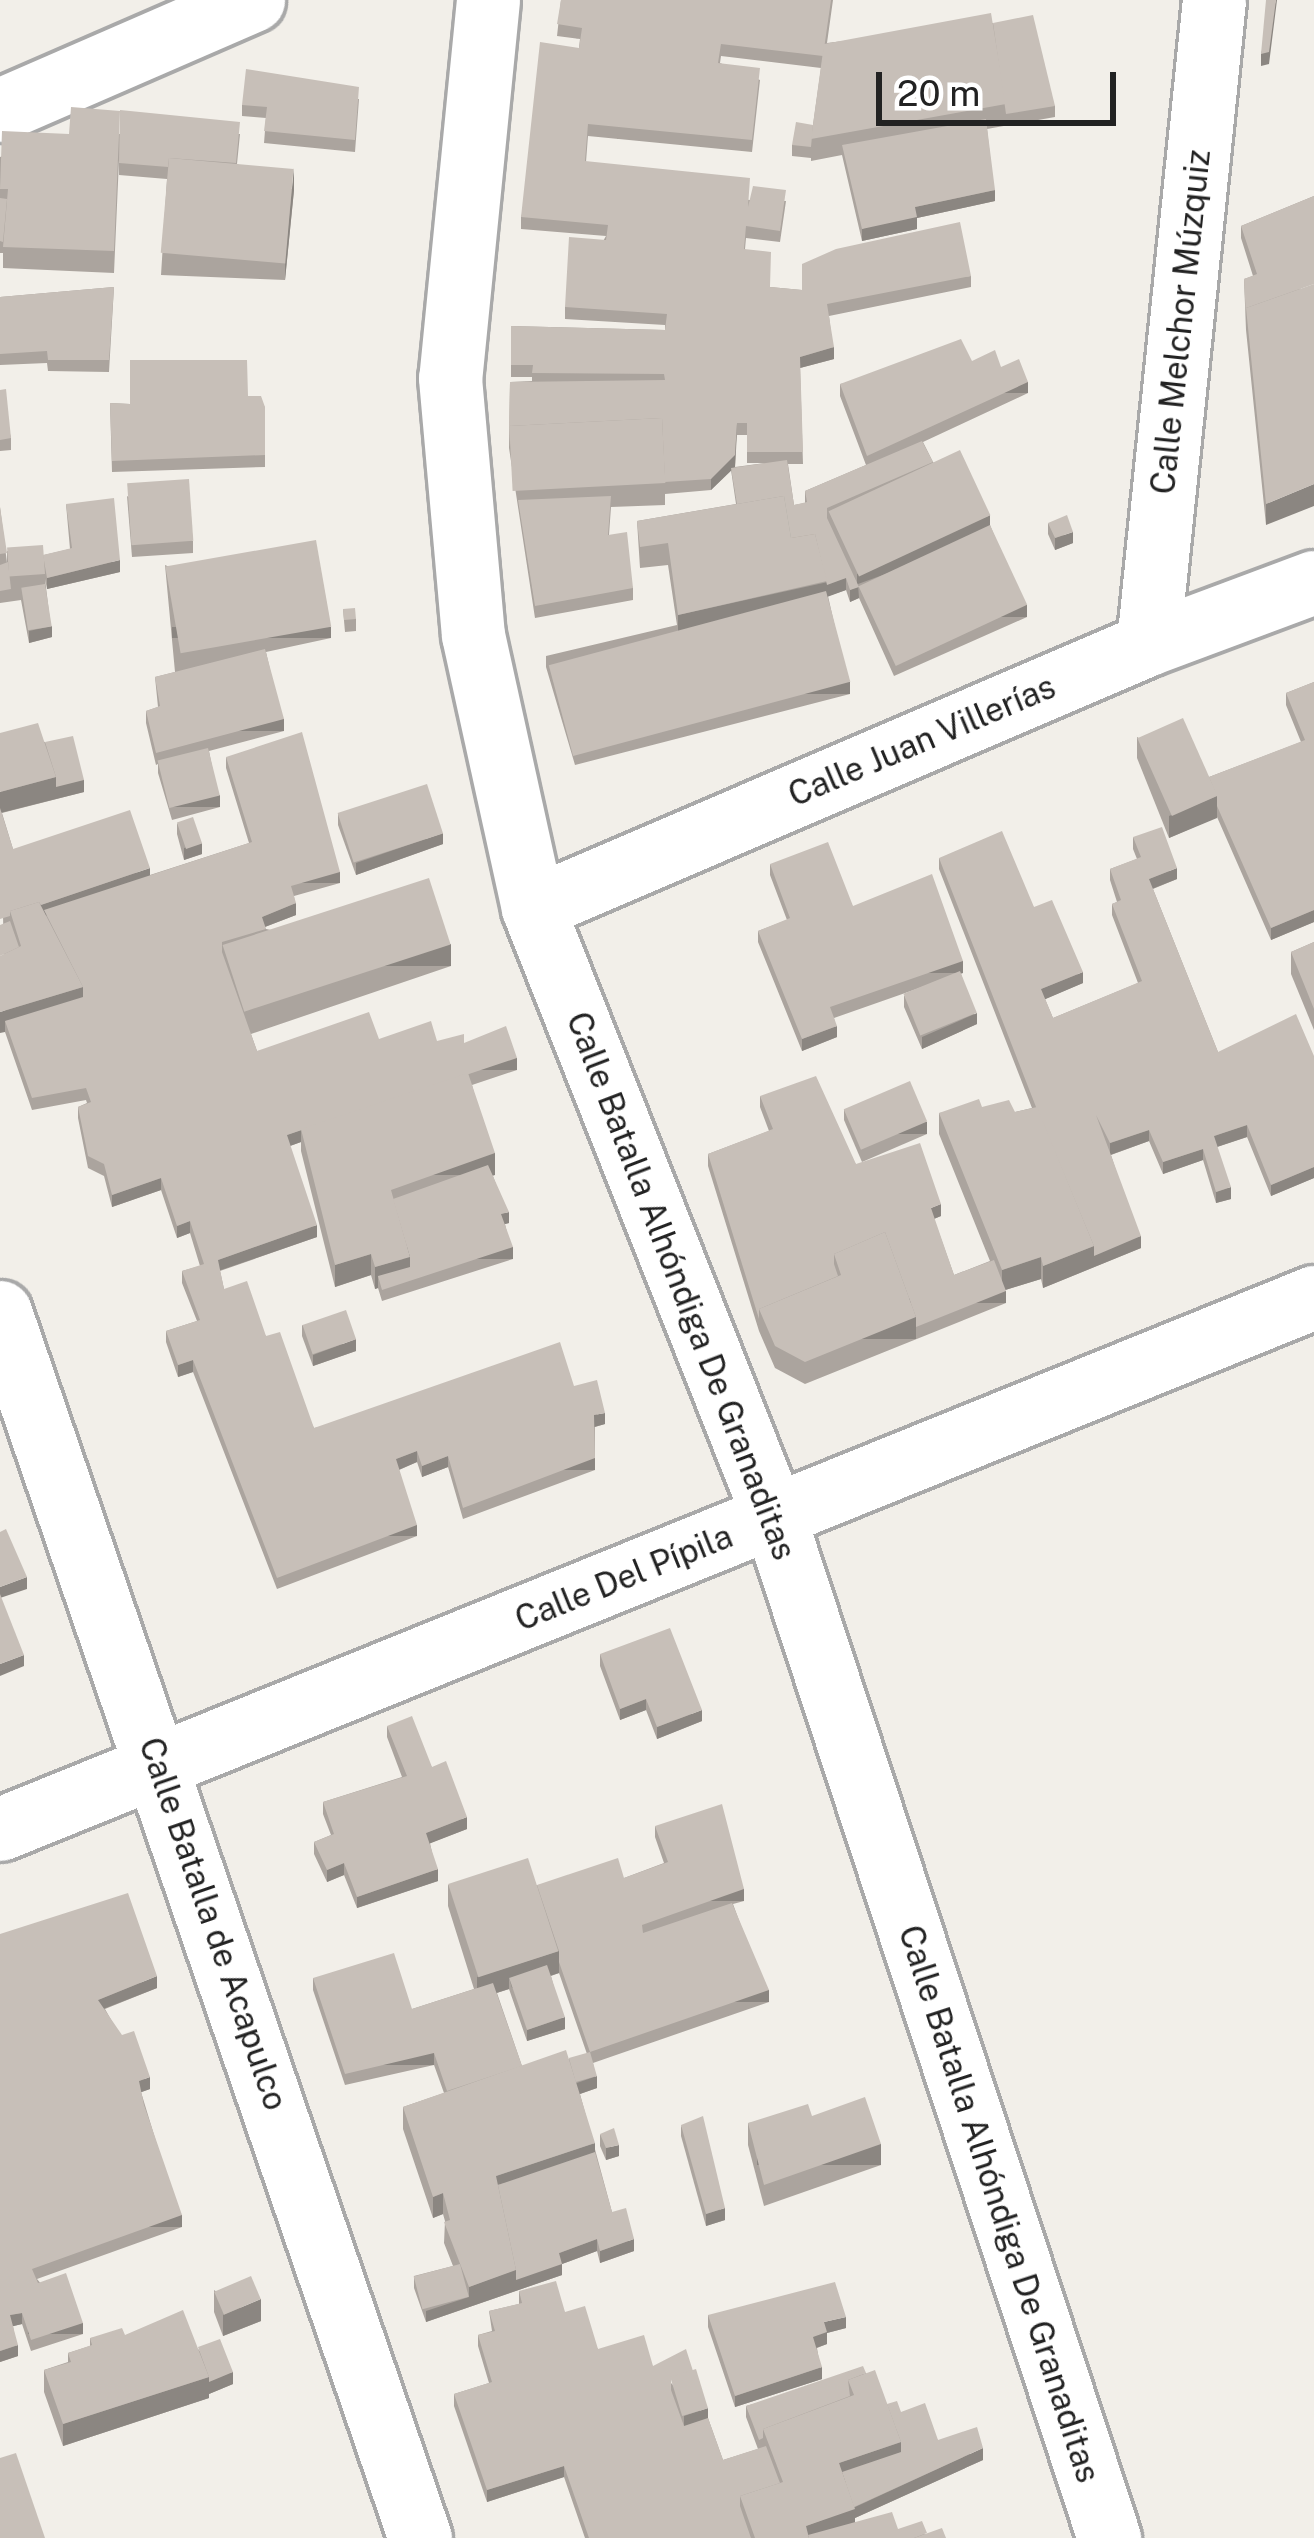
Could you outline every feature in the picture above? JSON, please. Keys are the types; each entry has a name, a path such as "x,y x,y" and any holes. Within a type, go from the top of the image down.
{"street":[{"path":"0,110 253,0"},
{"name":"Calle Batalla Alhóndiga De Granaditas","path":"488,0 450,378 473,635 533,908 774,1517 1109,2538"},
{"name":"Calle Melchor Múzquiz","path":"1148,644 1214,0"},
{"name":"Calle Juan Villerías","path":"533,908 1148,644 1314,582"},
{"name":"Calle Del Pípila","path":"0,1829 1314,1297"},
{"name":"Calle Batalla de Acapulco","path":"0,1312 160,1765 420,2538"}],"building":[{"path":"561,0 831,0 823,56 721,44 718,63 760,68 752,140 588,124 585,161 750,178 748,207 753,186 786,190 780,231 746,226 744,249 771,252 770,287 802,290 802,264 836,249 960,222 971,276 827,304 834,347 800,357 803,452 747,452 747,423 737,423 735,455 711,479 665,482 662,418 509,426 510,382 665,380 664,374 532,373 533,365 511,365 511,326 665,330 667,314 565,307 569,237 606,240 608,225 521,217 540,42 579,48 582,28 557,24"},
{"path":"1266,0 1276,0 1269,52 1261,54"},
{"path":"991,13 1006,104 811,139 824,44"},
{"path":"1033,15 1055,106 1006,114 993,23"},
{"path":"246,69 359,87 355,140 264,131 267,107 242,105"},
{"path":"71,107 120,111 114,251 3,247 8,189 0,189 2,131 69,134"},
{"path":"120,110 240,122 236,163 169,158 168,167 119,163"},
{"path":"986,119 995,190 915,207 917,217 862,229 842,145"},
{"path":"796,122 813,125 811,147 792,145"},
{"path":"169,158 294,169 285,264 161,253"},
{"path":"1314,196 1314,284 1246,308 1246,318 1244,279 1257,274 1241,226"},
{"path":"0,198 7,199 3,242 0,241"},
{"path":"1314,284 1314,484 1266,504 1246,308"},
{"path":"114,287 109,360 48,360 47,351 0,354 0,297"},
{"path":"961,339 972,361 995,350 1001,367 1019,359 1028,382 867,456 840,384"},
{"path":"130,360 247,360 248,396 261,396 265,407 265,455 112,461 110,403 130,404"},
{"path":"6,389 11,438 0,440 0,390"},
{"path":"662,418 665,483 513,491 509,426"},
{"path":"922,441 933,462 827,508 827,518 859,587 850,590 846,578 827,585 815,534 791,538 784,496 737,504 731,468 787,460 794,505 807,502 805,491"},
{"path":"960,450 990,515 859,577 829,511"},
{"path":"189,479 193,541 131,545 127,483"},
{"path":"611,496 608,535 627,532 633,588 535,606 518,500"},
{"path":"784,496 791,538 815,534 827,581 678,615 668,543 640,547 637,521"},
{"path":"114,498 120,560 47,578 43,555 72,548 66,504"},
{"path":"0,507 7,553 0,554"},
{"path":"1067,515 1073,532 1055,538 1048,523"},
{"path":"990,525 1027,605 896,666 859,586"},
{"path":"316,540 331,627 181,653 165,567"},
{"path":"43,545 45,574 9,576 7,548"},
{"path":"8,562 11,589 0,591 0,565"},
{"path":"45,584 52,626 28,630 21,588"},
{"path":"826,591 850,682 573,756 549,665"},
{"path":"355,608 356,619 344,620 343,609"},
{"path":"265,649 284,719 156,753 146,711 160,706 155,677"},
{"path":"1314,682 1314,910 1271,928 1217,806 1209,777 1305,740 1286,693"},
{"path":"1183,718 1218,796 1172,816 1137,738"},
{"path":"38,723 56,777 0,792 0,733"},
{"path":"302,732 340,872 291,886 296,903 262,917 266,929 222,942 257,1051 369,1012 379,1039 431,1021 437,1041 464,1034 464,1043 506,1026 517,1058 287,1135 317,1225 218,1260 224,1289 247,1281 266,1336 280,1332 314,1428 560,1342 574,1386 597,1380 605,1413 594,1415 595,1458 463,1508 448,1456 422,1466 417,1451 396,1459 417,1525 277,1578 193,1360 178,1365 166,1331 200,1320 182,1271 204,1264 190,1221 177,1226 161,1178 112,1195 104,1164 88,1156 78,1107 91,1102 86,1088 32,1098 5,1021 83,997 83,987 44,910 252,842 226,757"},
{"path":"73,736 84,780 56,787 45,742"},
{"path":"208,748 220,796 169,808 158,761"},
{"path":"427,784 443,833 354,863 338,813"},
{"path":"0,808 13,849 130,810 150,868 10,911 10,916 0,919"},
{"path":"193,817 202,843 186,849 177,823"},
{"path":"1162,827 1177,868 1149,879 1218,1052 1296,1014 1314,1056 1314,1167 1271,1185 1247,1125 1214,1136 1231,1187 1216,1192 1203,1149 1163,1162 1149,1130 1110,1143 1096,1115 1141,1236 1094,1256 1094,1246 939,858 1002,831 1034,907 1052,900 1083,972 1041,989 1053,1018 1142,981 1112,904 1121,900 1110,869 1141,857 1133,837"},
{"path":"828,842 853,906 932,874 963,961 830,1007 837,1026 802,1039 758,931 790,918 770,864"},
{"path":"429,878 451,945 244,1012 223,945"},
{"path":"39,902 83,987 0,1012 0,956 21,946 10,911"},
{"path":"10,921 19,947 0,956 0,925"},
{"path":"1314,942 1314,1009 1291,952"},
{"path":"960,971 977,1013 920,1036 903,994"},
{"path":"468,1073 495,1153 391,1190 410,1257 375,1267 371,1254 335,1265 301,1129"},
{"path":"816,1076 856,1164 920,1143 941,1204 931,1208 954,1275 994,1260 1006,1291 916,1327 885,1232 834,1254 838,1276 759,1309 759,1319 708,1154 773,1129 760,1096"},
{"path":"910,1081 927,1122 861,1150 844,1109"},
{"path":"979,1099 982,1107 1009,1100 1015,1112 1037,1107 1094,1246 1043,1266 1041,1257 1002,1270 939,1113"},
{"path":"488,1165 509,1212 501,1214 513,1247 382,1290 378,1276 410,1267 393,1199"},
{"path":"885,1232 916,1317 805,1362 775,1346 759,1309 841,1275 834,1254"},
{"path":"346,1310 356,1339 313,1354 303,1325"},
{"path":"6,1529 27,1577 0,1587 0,1532"},
{"path":"0,1594 24,1655 0,1664"},
{"path":"670,1628 702,1710 657,1727 646,1699 620,1709 600,1654"},
{"path":"412,1716 432,1767 446,1761 467,1817 426,1833 438,1869 357,1897 344,1863 327,1870 314,1842 334,1834 323,1802 407,1776 387,1726"},
{"path":"722,1804 744,1889 642,1925 643,1933 732,1903 769,1990 590,2052 537,1885 618,1858 624,1878 668,1862 655,1826"},
{"path":"528,1858 558,1951 478,1977 448,1884"},
{"path":"128,1893 157,1976 98,2000 122,2035 134,2031 150,2077 139,2081 144,2105 182,2215 32,2269 38,2283 66,2273 83,2323 31,2340 22,2313 10,2315 18,2345 0,2351 0,1934"},
{"path":"394,1953 412,2009 493,1983 522,2066 447,2091 434,2053 345,2074 313,1978"},
{"path":"547,1965 565,2017 527,2030 509,1978"},
{"path":"566,2050 595,2143 496,2176 516,2270 469,2287 444,2222 450,2220 443,2193 433,2197 403,2107"},
{"path":"590,2052 597,2076 576,2082 569,2058"},
{"path":"865,2097 881,2144 764,2185 748,2123 808,2104 812,2116"},
{"path":"703,2116 725,2208 706,2214 681,2125"},
{"path":"614,2128 619,2145 606,2148 600,2134"},
{"path":"595,2152 612,2212 626,2208 634,2239 600,2251 597,2239 559,2253 562,2264 516,2280 498,2185"},
{"path":"460,2264 469,2297 422,2309 414,2276"},
{"path":"251,2276 261,2299 224,2315 214,2292"},
{"path":"556,2281 565,2312 585,2306 598,2349 644,2335 653,2366 686,2349 693,2371 671,2380 671,2390 684,2426 708,2418 723,2460 766,2446 780,2483 740,2496 751,2538 589,2538 564,2466 487,2490 454,2394 492,2382 478,2335 495,2331 489,2311 522,2303 519,2291"},
{"path":"835,2282 846,2317 824,2322 827,2332 813,2337 822,2367 735,2396 708,2315"},
{"path":"183,2310 209,2377 63,2424 44,2370 71,2362 68,2353 92,2345 90,2338 122,2328 125,2335"},
{"path":"220,2339 233,2372 209,2382 198,2347"},
{"path":"863,2366 866,2373 848,2380 850,2396 763,2429 759,2440 746,2406"},
{"path":"696,2369 708,2408 682,2416 670,2377"},
{"path":"875,2370 901,2442 839,2463 855,2509 806,2526 809,2538 755,2538 740,2496 783,2482 763,2429 854,2395 848,2380"},
{"path":"897,2401 901,2412 925,2403 938,2440 977,2427 983,2448 854,2507 842,2472 901,2452 887,2404"},
{"path":"16,2453 45,2538 0,2538 0,2458"},
{"path":"892,2512 898,2529 922,2521 927,2533 914,2538 808,2535"},
{"path":"942,2528 946,2538 914,2538"}]}
